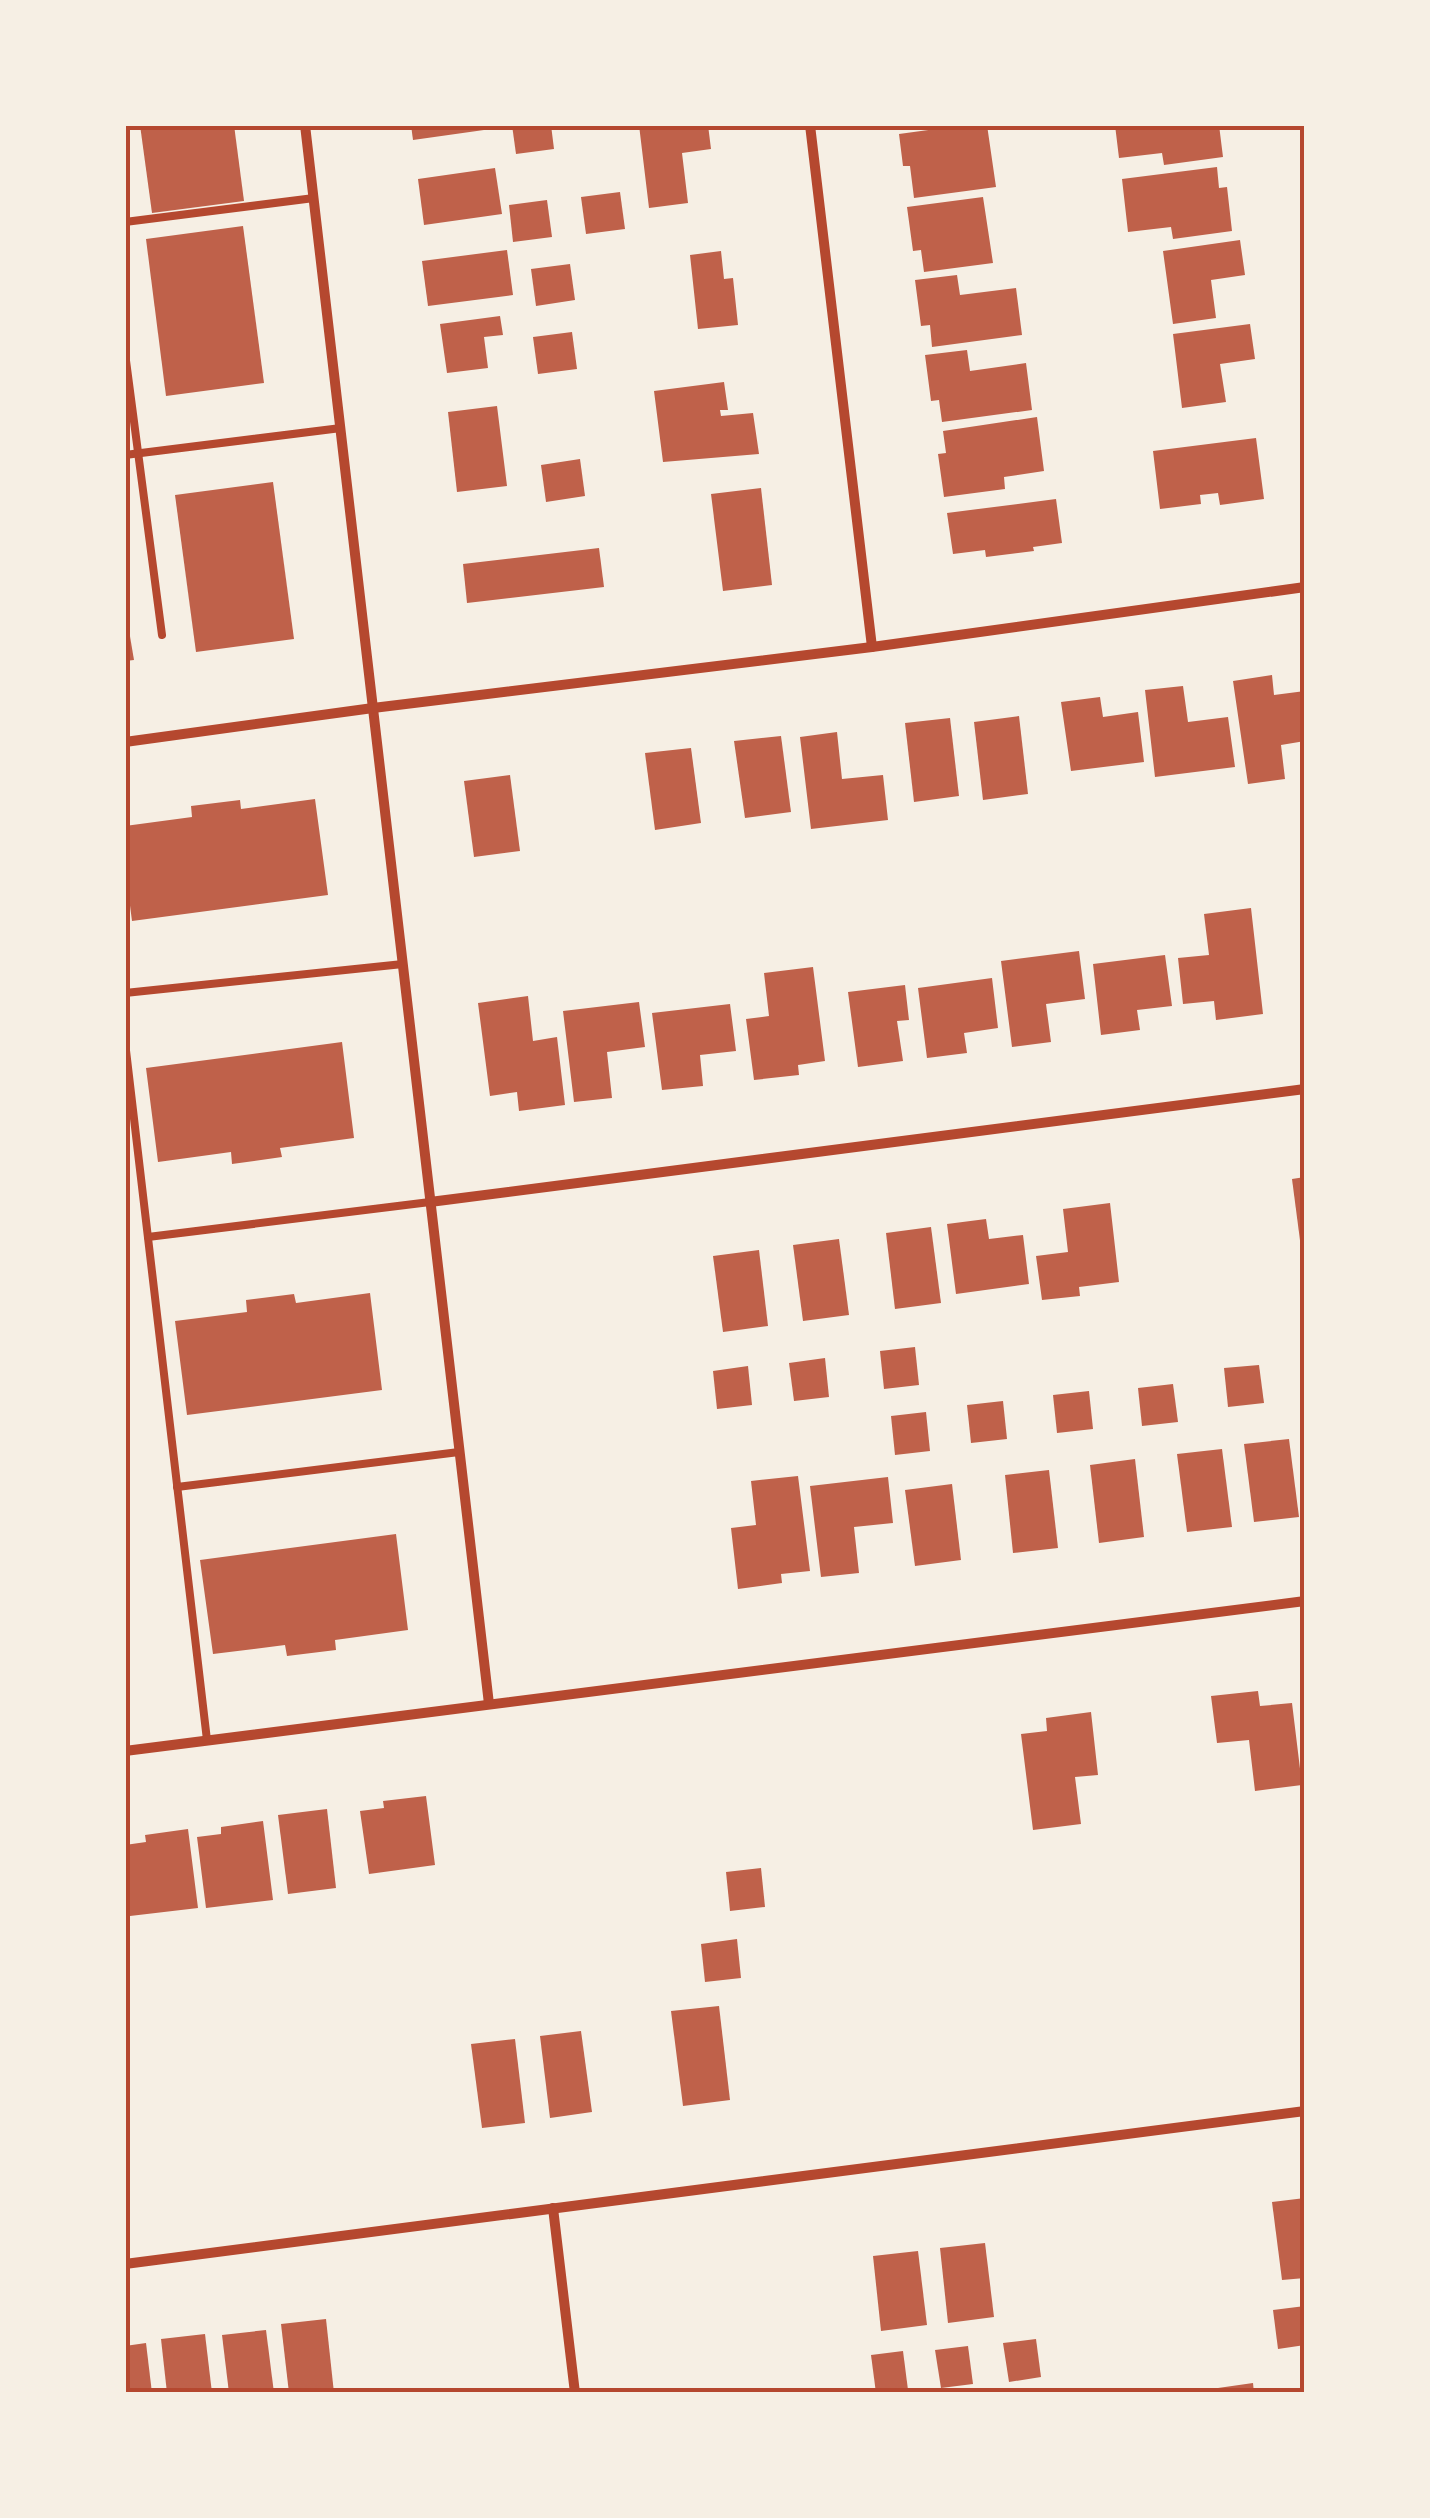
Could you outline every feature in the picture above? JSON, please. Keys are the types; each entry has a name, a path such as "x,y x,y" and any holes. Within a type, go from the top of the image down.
{"street":[{"path":"306,125 489,1704"},
{"path":"810,125 872,647"},
{"path":"125,742 872,647 1305,587"},
{"path":"430,1202 1305,1089"},
{"path":"125,1751 1305,1602"},
{"path":"125,2264 1305,2110"},
{"path":"553,2208 575,2393"}],"lane":[{"path":"125,222 314,198"},
{"path":"125,353 162,635"},
{"path":"125,455 341,428"},
{"path":"125,993 403,964"},
{"path":"125,1042 206,1740"},
{"path":"148,1237 430,1202"},
{"path":"177,1486 460,1452"}],"building":[{"path":"140,125 234,125 244,201 152,213"},
{"path":"411,125 490,125 491,129 413,140"},
{"path":"512,125 551,125 554,149 516,154"},
{"path":"639,125 708,125 711,149 682,153 688,203 649,208"},
{"path":"987,125 996,187 914,198 910,166 903,166 899,134"},
{"path":"1115,125 1219,125 1223,157 1164,165 1162,153 1119,158"},
{"path":"1217,167 1219,188 1227,187 1232,231 1173,239 1171,227 1128,232 1122,179"},
{"path":"495,168 502,214 424,225 418,179"},
{"path":"620,192 625,229 586,234 581,197"},
{"path":"983,197 993,263 924,272 921,250 913,251 907,207"},
{"path":"547,200 552,237 513,242 509,205"},
{"path":"243,226 264,383 166,396 146,239"},
{"path":"1240,240 1245,275 1211,280 1216,318 1173,324 1163,251"},
{"path":"507,250 513,295 428,306 422,261"},
{"path":"721,251 724,279 733,278 738,325 698,329 690,255"},
{"path":"570,264 575,300 536,306 531,269"},
{"path":"957,275 960,295 1016,288 1022,335 932,347 930,325 921,326 915,280"},
{"path":"500,316 503,335 484,337 488,368 447,373 440,324"},
{"path":"1250,324 1255,359 1220,364 1226,402 1182,408 1173,334"},
{"path":"572,332 577,369 538,374 533,337"},
{"path":"967,350 970,371 1026,363 1032,410 942,422 939,400 931,401 925,355"},
{"path":"724,382 728,410 720,410 721,416 753,413 759,454 663,462 654,391"},
{"path":"497,406 507,486 457,492 448,412"},
{"path":"1037,417 1044,471 1004,477 1005,489 944,497 938,454 946,453 943,431"},
{"path":"1256,438 1264,499 1220,505 1218,493 1200,495 1201,504 1160,509 1153,451"},
{"path":"580,459 585,496 546,502 541,465"},
{"path":"273,482 294,639 196,652 175,495"},
{"path":"761,488 772,585 723,591 711,494"},
{"path":"1056,499 1062,543 986,557 985,550 953,554 947,513"},
{"path":"599,548 604,587 467,603 463,564"},
{"path":"125,607 134,660 125,661"},
{"path":"1272,675 1274,695 1305,691 1305,741 1281,745 1285,779 1248,784 1233,681"},
{"path":"1183,686 1188,722 1228,717 1235,767 1155,777 1145,690"},
{"path":"1100,697 1103,717 1138,712 1144,762 1071,771 1061,702"},
{"path":"1019,716 1028,794 983,800 974,722"},
{"path":"950,718 959,796 914,802 905,723"},
{"path":"837,732 842,779 883,775 888,820 811,829 800,737"},
{"path":"781,736 791,812 745,818 734,741"},
{"path":"691,748 701,823 655,830 645,753"},
{"path":"510,775 520,851 474,857 464,781"},
{"path":"315,799 328,895 132,921 125,867 125,826 192,817 191,806 240,800 241,809"},
{"path":"1251,908 1263,1014 1216,1020 1214,1001 1183,1004 1178,958 1209,955 1204,914"},
{"path":"1079,951 1085,999 1046,1004 1051,1042 1012,1047 1001,961"},
{"path":"1165,955 1172,1006 1137,1010 1140,1030 1101,1035 1093,964"},
{"path":"813,967 825,1061 798,1065 799,1075 754,1080 746,1019 769,1016 764,973"},
{"path":"992,978 998,1028 964,1033 967,1053 927,1058 918,988"},
{"path":"905,985 909,1020 897,1021 903,1061 858,1067 848,992"},
{"path":"528,996 533,1041 557,1037 565,1105 519,1111 517,1092 490,1096 478,1003"},
{"path":"639,1002 645,1047 607,1052 612,1098 574,1102 563,1011"},
{"path":"730,1004 736,1051 700,1055 703,1086 662,1090 652,1013"},
{"path":"342,1042 354,1138 280,1148 282,1157 232,1164 231,1152 158,1162 146,1068"},
{"path":"1305,1177 1305,1248 1301,1248 1292,1179"},
{"path":"1110,1203 1119,1282 1079,1287 1080,1296 1042,1300 1036,1256 1068,1252 1063,1209"},
{"path":"986,1219 989,1239 1023,1235 1029,1284 956,1294 947,1224"},
{"path":"931,1227 941,1303 895,1309 886,1233"},
{"path":"839,1239 849,1315 803,1321 793,1245"},
{"path":"759,1250 768,1326 723,1332 713,1256"},
{"path":"370,1293 382,1390 187,1415 175,1321 247,1312 246,1300 294,1294 296,1303"},
{"path":"915,1347 919,1385 884,1389 880,1351"},
{"path":"825,1358 829,1397 794,1401 789,1363"},
{"path":"1259,1365 1264,1403 1228,1407 1224,1368"},
{"path":"748,1366 752,1405 717,1409 713,1371"},
{"path":"1173,1384 1178,1422 1142,1426 1138,1388"},
{"path":"1089,1391 1093,1429 1057,1433 1053,1395"},
{"path":"1003,1401 1007,1439 971,1443 967,1405"},
{"path":"926,1412 930,1451 895,1455 891,1416"},
{"path":"1289,1439 1299,1517 1254,1522 1244,1444"},
{"path":"1222,1449 1232,1527 1187,1532 1177,1454"},
{"path":"1135,1459 1144,1537 1099,1543 1090,1465"},
{"path":"1049,1470 1058,1548 1013,1553 1005,1475"},
{"path":"798,1476 810,1571 781,1574 782,1583 738,1589 731,1528 756,1525 751,1481"},
{"path":"888,1477 893,1523 854,1527 859,1573 821,1577 810,1486"},
{"path":"952,1484 961,1560 915,1566 905,1490"},
{"path":"396,1534 408,1630 335,1640 336,1650 287,1656 285,1645 213,1654 200,1560"},
{"path":"1258,1691 1260,1706 1292,1703 1302,1785 1255,1791 1249,1740 1217,1743 1211,1696"},
{"path":"1091,1712 1098,1775 1075,1777 1081,1824 1033,1830 1021,1734 1047,1731 1046,1718"},
{"path":"426,1796 435,1865 369,1874 360,1811 384,1808 383,1801"},
{"path":"327,1809 336,1888 288,1894 278,1815"},
{"path":"263,1821 273,1900 206,1908 197,1837 221,1834 221,1827"},
{"path":"188,1829 198,1908 130,1916 125,1845 146,1842 145,1835"},
{"path":"761,1868 765,1907 730,1911 726,1872"},
{"path":"737,1939 741,1978 705,1982 701,1944"},
{"path":"719,2006 730,2100 683,2106 671,2011"},
{"path":"581,2031 592,2112 550,2118 540,2036"},
{"path":"515,2039 525,2123 482,2128 471,2044"},
{"path":"1305,2198 1305,2278 1282,2280 1272,2202"},
{"path":"985,2243 994,2317 948,2323 940,2248"},
{"path":"918,2251 927,2325 881,2331 873,2256"},
{"path":"1305,2306 1305,2345 1278,2349 1273,2310"},
{"path":"326,2319 334,2393 289,2393 281,2324"},
{"path":"266,2330 274,2393 229,2393 222,2335"},
{"path":"205,2334 212,2393 167,2393 161,2339"},
{"path":"1036,2339 1041,2377 1009,2382 1003,2343"},
{"path":"146,2343 152,2393 125,2393 125,2346"},
{"path":"968,2346 973,2384 941,2388 935,2350"},
{"path":"903,2351 908,2390 876,2393 871,2355"},
{"path":"1253,2383 1254,2393 1219,2393 1218,2388"}]}
